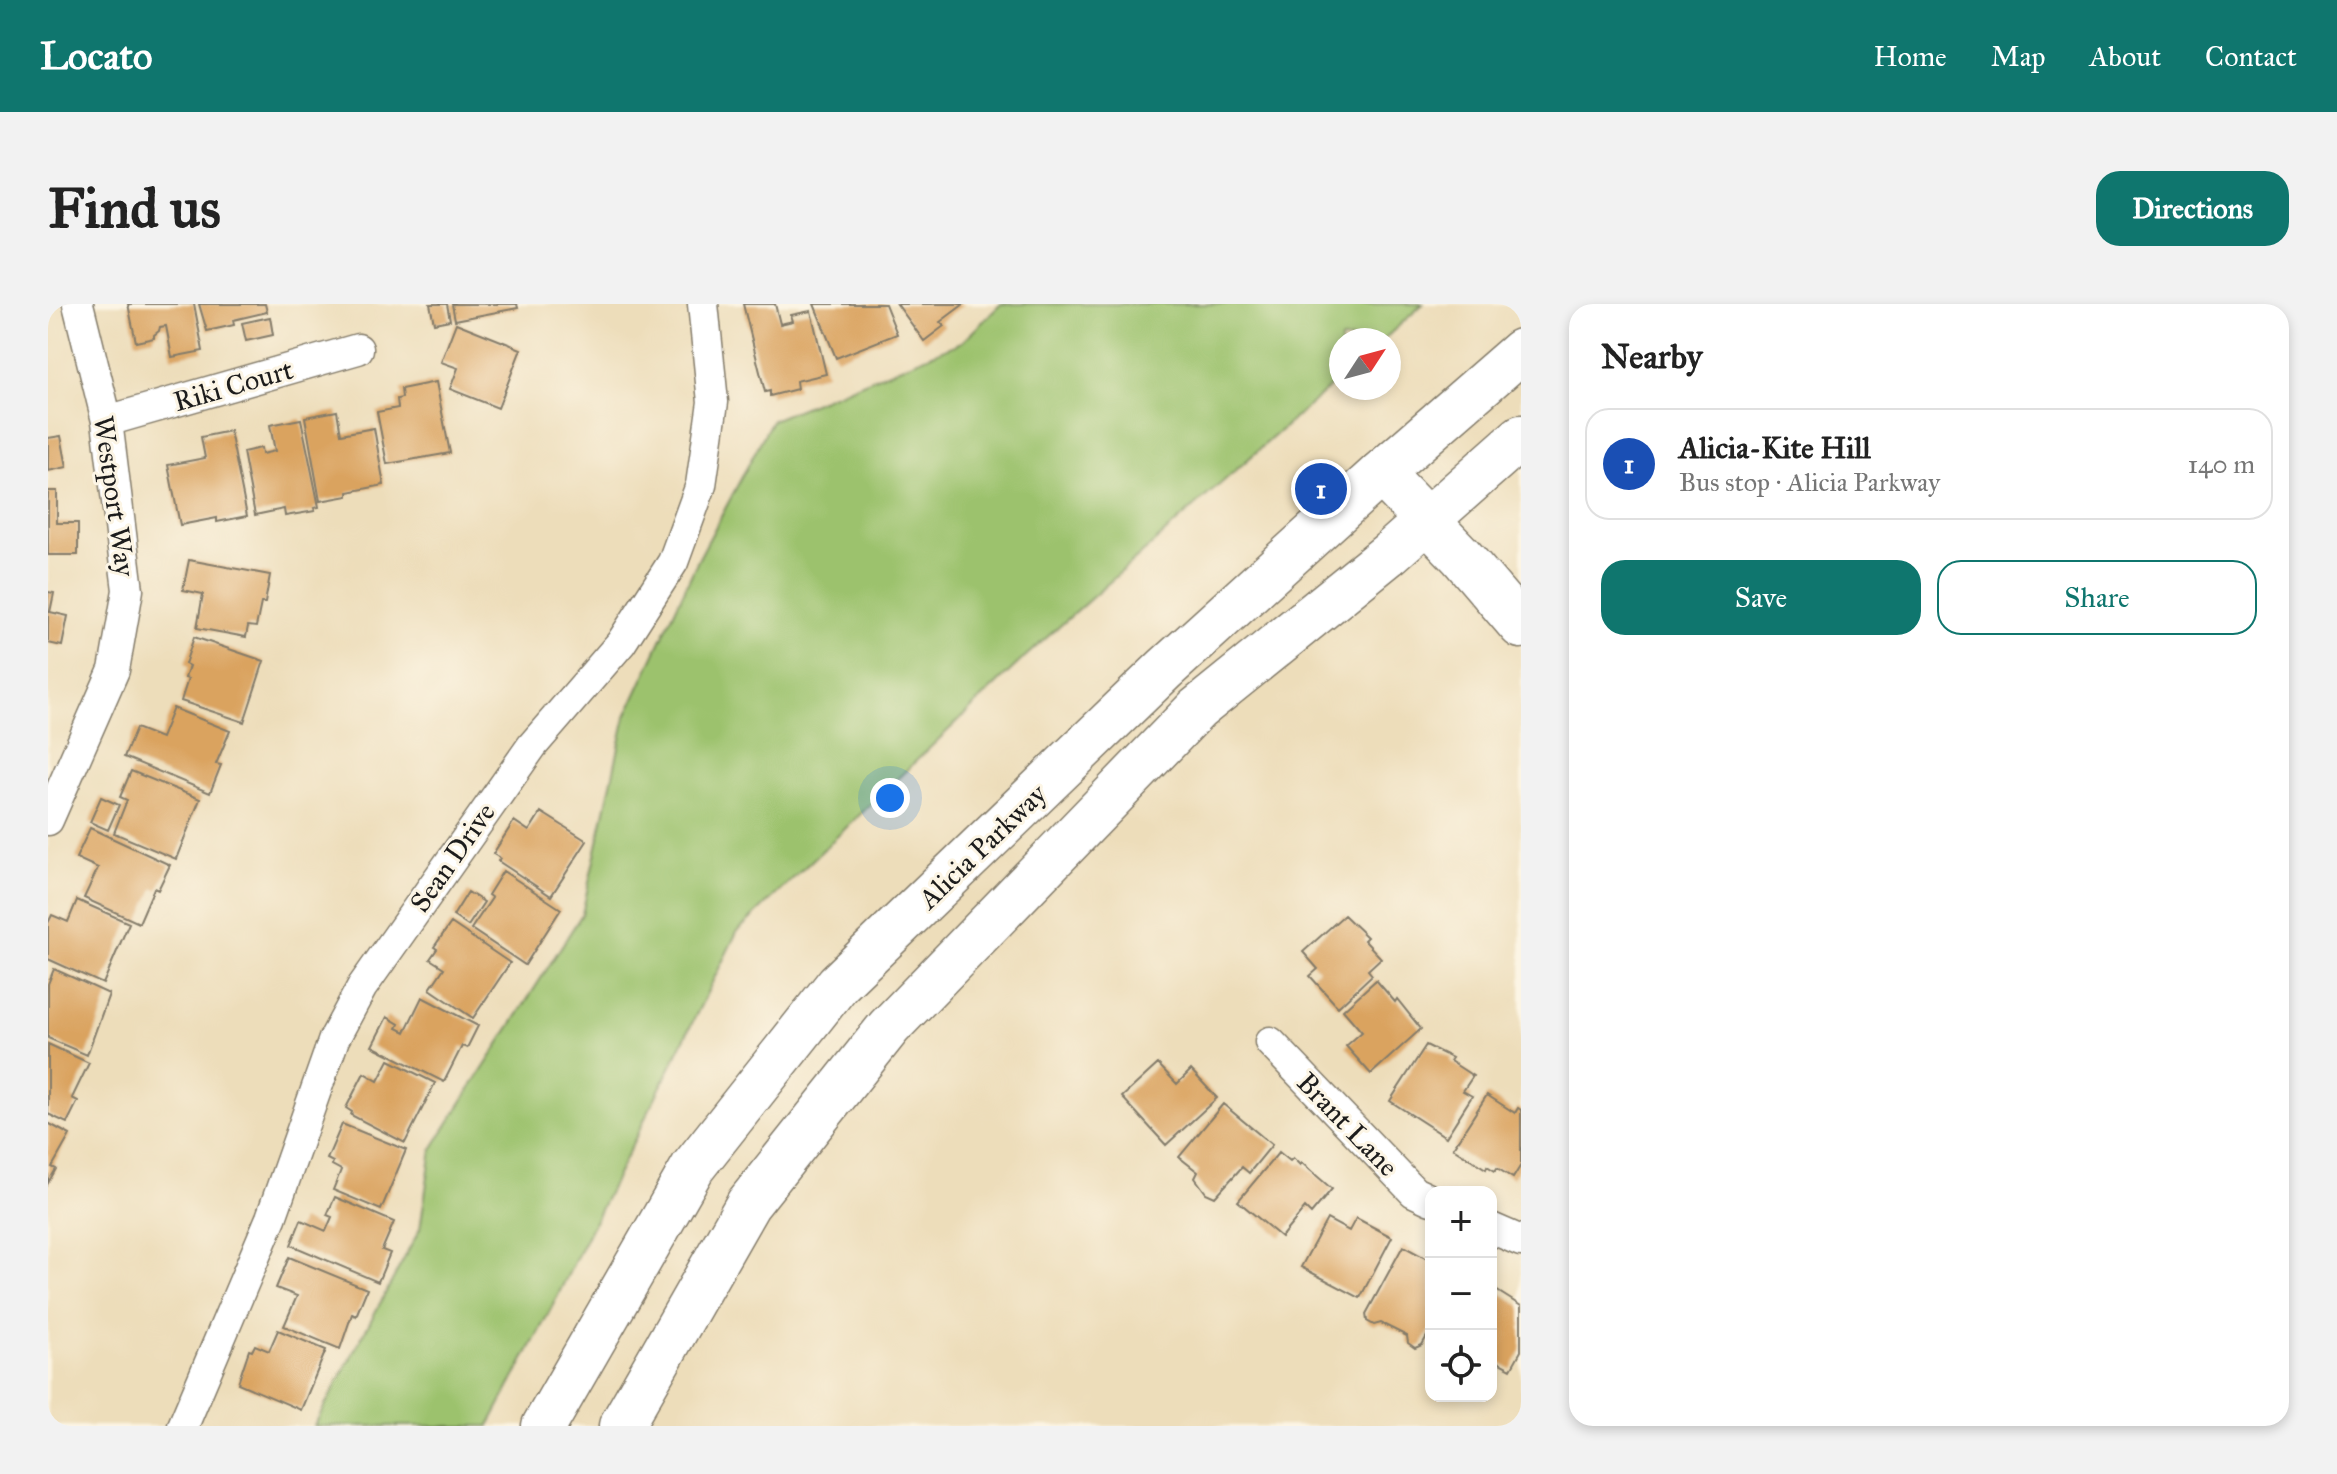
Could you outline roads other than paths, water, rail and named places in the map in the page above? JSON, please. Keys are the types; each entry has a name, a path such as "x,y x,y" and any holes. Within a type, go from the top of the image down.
{"main road":[{"name":"Alicia Parkway","path":"544,1426 693,1167 838,984 1165,669 1521,351"},
{"name":"Alicia Parkway","path":"621,1426 748,1204 889,1027 1197,709 1427,521 1521,437"},
{"path":"1381,473 1521,626"}],"street":[{"name":"Westport Way","path":"48,820 114,670 128,590 107,421 78,304"},
{"name":"Sean Drive","path":"183,1426 271,1218 334,1039 362,987 532,746 621,643 673,562 701,485 713,402 703,304"},
{"name":"Riki Court","path":"107,421 358,349"},
{"name":"Brant Lane","path":"1270,1042 1414,1192 1425,1197"},
{"path":"1497,1231 1521,1241"}],"place":[{"name":"Alicia-Kite Hill","path":"1321,489"}]}
